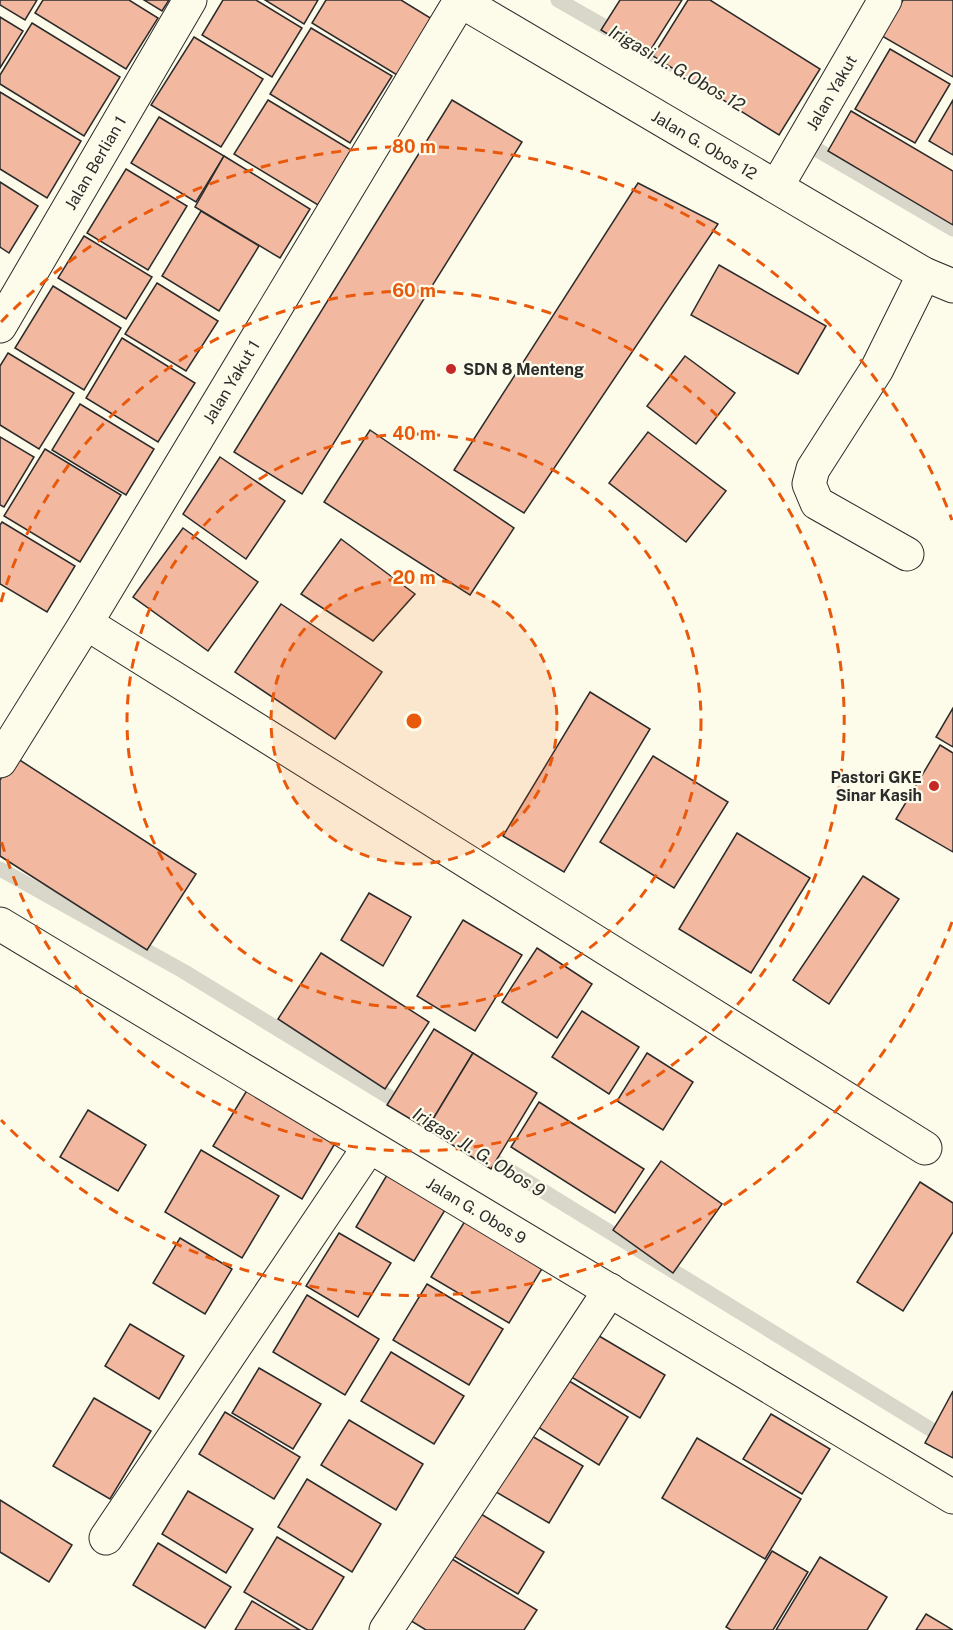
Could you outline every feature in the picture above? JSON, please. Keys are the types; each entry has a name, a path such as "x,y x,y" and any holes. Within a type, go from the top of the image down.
{"street":[{"name":"Jalan Berlian 1","path":"0,326 190,0"},
{"name":"Jalan G. Obos 12","path":"459,0 939,280"},
{"name":"Jalan Yakut 1","path":"0,761 86,623 459,0"},
{"name":"Jalan Yakut","path":"777,186 885,0"},
{"path":"907,554 817,503 809,484 813,469 877,369 939,280"},
{"path":"86,623 925,1148"},
{"name":"Jalan G. Obos 9","path":"0,924 953,1497"},
{"path":"106,1538 369,1147"},
{"path":"387,1630 610,1290"}],"building":[{"path":"0,0 37,0 25,20 0,5"},
{"path":"43,0 129,0 158,18 126,69 35,13"},
{"path":"144,0 169,0 162,11"},
{"path":"223,0 256,0 302,28 272,77 202,35"},
{"path":"265,0 318,0 304,24"},
{"path":"326,0 401,0 432,19 397,75 312,23"},
{"path":"620,0 682,0 646,57 601,30"},
{"path":"688,0 710,0 820,69 779,135 653,56"},
{"path":"903,0 953,0 953,77 882,36"},
{"path":"0,17 23,31 0,68"},
{"path":"32,23 120,77 84,136 0,84 0,75"},
{"path":"311,28 392,76 350,143 270,94"},
{"path":"194,37 263,79 221,147 151,105"},
{"path":"890,49 950,84 915,143 855,109"},
{"path":"0,92 81,141 47,198 0,169"},
{"path":"268,100 351,150 318,205 234,154"},
{"path":"452,100 522,142 302,494 234,452"},
{"path":"953,100 953,155 929,141"},
{"path":"851,111 953,171 953,225 828,151"},
{"path":"159,117 224,156 196,202 131,163"},
{"path":"224,156 310,209 280,258 195,207"},
{"path":"126,169 187,206 148,270 87,233"},
{"path":"0,182 38,206 9,253 0,247"},
{"path":"638,183 718,224 524,513 454,470"},
{"path":"201,211 259,246 219,311 162,276"},
{"path":"84,236 152,277 126,319 58,278"},
{"path":"719,265 826,326 798,374 691,315"},
{"path":"157,283 218,321 186,371 125,334"},
{"path":"53,286 121,328 84,390 15,348"},
{"path":"122,338 195,383 158,442 86,398"},
{"path":"8,353 74,393 39,449 0,425 0,366"},
{"path":"685,356 735,393 696,444 647,406"},
{"path":"80,404 154,449 126,495 52,450"},
{"path":"370,430 514,528 470,595 324,502"},
{"path":"648,432 726,491 686,542 609,483"},
{"path":"0,437 34,457 4,507 0,505"},
{"path":"45,449 121,495 80,562 4,516"},
{"path":"220,457 285,501 246,559 183,514"},
{"path":"2,522 75,566 47,612 0,584 0,525"},
{"path":"183,528 258,582 208,651 133,597"},
{"path":"341,539 415,594 373,641 301,594"},
{"path":"281,604 382,672 335,739 235,672"},
{"path":"590,692 650,729 564,872 503,836"},
{"path":"953,708 953,747 936,737"},
{"name":"Pastori GKE Sinar Kasih","path":"940,745 953,753 953,852 896,819"},
{"path":"653,756 728,802 674,888 600,842"},
{"path":"15,757 196,874 147,950 0,856 0,780"},
{"path":"737,833 810,878 751,973 679,929"},
{"path":"863,876 899,899 829,1004 793,980"},
{"path":"369,893 411,917 383,966 341,940"},
{"path":"463,920 522,955 475,1031 417,996"},
{"path":"537,948 592,984 557,1038 502,1002"},
{"path":"321,953 429,1022 385,1089 278,1019"},
{"path":"582,1011 639,1047 609,1094 552,1057"},
{"path":"434,1029 473,1053 427,1129 387,1105"},
{"path":"473,1053 537,1093 491,1169 427,1129"},
{"path":"647,1053 693,1082 663,1130 617,1101"},
{"path":"249,1087 337,1140 302,1199 213,1146"},
{"path":"539,1102 644,1169 615,1213 511,1147"},
{"path":"88,1110 146,1145 118,1191 60,1157"},
{"path":"201,1150 279,1196 242,1258 165,1212"},
{"path":"661,1161 722,1204 673,1273 613,1230"},
{"path":"387,1175 445,1210 414,1261 356,1227"},
{"path":"920,1182 953,1203 953,1232 903,1311 857,1282"},
{"path":"465,1221 543,1267 509,1323 431,1277"},
{"path":"339,1233 391,1263 358,1317 306,1286"},
{"path":"180,1238 232,1269 205,1314 153,1283"},
{"path":"427,1284 503,1329 469,1385 393,1340"},
{"path":"307,1295 379,1339 345,1395 273,1352"},
{"path":"130,1324 184,1356 159,1399 105,1366"},
{"path":"594,1333 665,1375 640,1418 568,1375"},
{"path":"391,1352 464,1396 434,1444 361,1401"},
{"path":"259,1368 321,1404 293,1449 232,1413"},
{"path":"561,1376 628,1417 599,1465 533,1424"},
{"path":"953,1391 953,1458 925,1443"},
{"path":"94,1398 151,1431 110,1499 53,1466"},
{"path":"225,1412 300,1457 274,1499 199,1454"},
{"path":"771,1414 830,1449 802,1494 743,1459"},
{"path":"349,1420 423,1464 396,1510 321,1465"},
{"path":"525,1432 583,1466 549,1523 491,1489"},
{"path":"697,1438 801,1499 765,1559 662,1498"},
{"path":"307,1479 381,1524 352,1572 278,1527"},
{"path":"188,1491 253,1529 226,1573 162,1534"},
{"path":"0,1500 72,1545 49,1582 0,1552"},
{"path":"476,1511 544,1552 518,1594 450,1554"},
{"path":"277,1537 344,1577 312,1630 308,1630 244,1592"},
{"path":"158,1543 231,1587 205,1628 133,1585"},
{"path":"772,1551 808,1572 773,1630 731,1630 726,1627"},
{"path":"442,1553 537,1610 524,1630 426,1630 403,1616"},
{"path":"820,1557 887,1597 867,1630 776,1630"},
{"path":"252,1601 300,1630 235,1630"},
{"path":"926,1614 953,1630 916,1630"}],"waterway":[{"name":"Irigasi Jl. G.Obos 12","path":"558,0 670,64"},
{"name":"Irigasi Jl. G.Obos 12","path":"809,145 953,229"},
{"name":"Irigasi Jl. G. Obos 9","path":"0,869 183,971 409,1109"},
{"name":"Irigasi Jl. G. Obos 9","path":"478,1151 953,1443"}],"place":[{"name":"SDN 8 Menteng","path":"451,369"},
{"name":"Pastori GKE Sinar Kasih","path":"934,786"}]}
